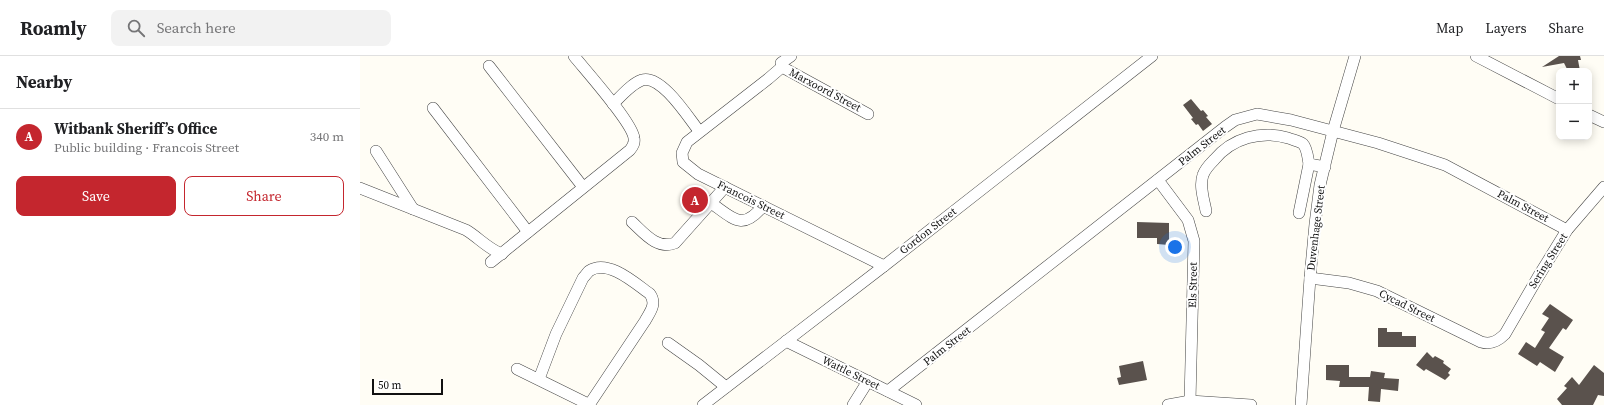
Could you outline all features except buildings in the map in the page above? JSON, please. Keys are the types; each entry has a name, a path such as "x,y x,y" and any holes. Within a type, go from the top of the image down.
{"street":[{"path":"490,262 502,254 630,150 634,144 632,131 613,104 574,56"},
{"name":"Francois Street","path":"791,56 781,62 768,80 699,131 687,142 683,148 683,162 698,174 884,266"},
{"name":"Gordon Street","path":"703,405 884,266 1152,56"},
{"name":"Duvenhage Street","path":"1301,405 1310,278 1320,185 1333,130 1355,56"},
{"path":"1476,56 1556,97"},
{"name":"Marxoord Street","path":"781,62 868,114"},
{"path":"488,66 584,187"},
{"path":"613,104 636,83 641,80 652,80 657,82 670,94 699,131"},
{"path":"433,108 528,232"},
{"name":"Palm Street","path":"888,391 1225,127 1235,120 1246,116 1257,114 1333,130 1445,165 1567,230"},
{"path":"1592,116 1604,122"},
{"path":"1206,211 1201,182 1203,174 1216,157 1228,147 1239,140 1250,136 1261,135 1283,136 1298,141 1306,148 1309,164 1299,213"},
{"path":"376,151 413,209"},
{"path":"1309,164 1325,167"},
{"name":"Els Street","path":"1158,180 1188,220 1194,241 1190,401"},
{"path":"632,222 658,244 666,246 675,243 725,187"},
{"name":"Sering Street","path":"1499,340 1505,334 1538,276 1567,230 1604,187"},
{"path":"360,188 466,230 495,251 502,254"},
{"path":"711,203 740,221 754,217 763,206"},
{"path":"517,368 590,405 645,321 654,302 650,294 616,270 596,268 589,271 583,278 556,334 539,379"},
{"name":"Cycad Street","path":"1310,278 1349,283 1377,291 1481,342 1492,343 1499,340"},
{"name":"Wattle Street","path":"786,341 916,405"},
{"path":"668,343 699,365 726,387"},
{"path":"853,405 868,381"},
{"path":"1168,405 1190,401 1251,405"}],"place":[{"name":"Witbank Sheriff’s Office","path":"695,200"}]}
